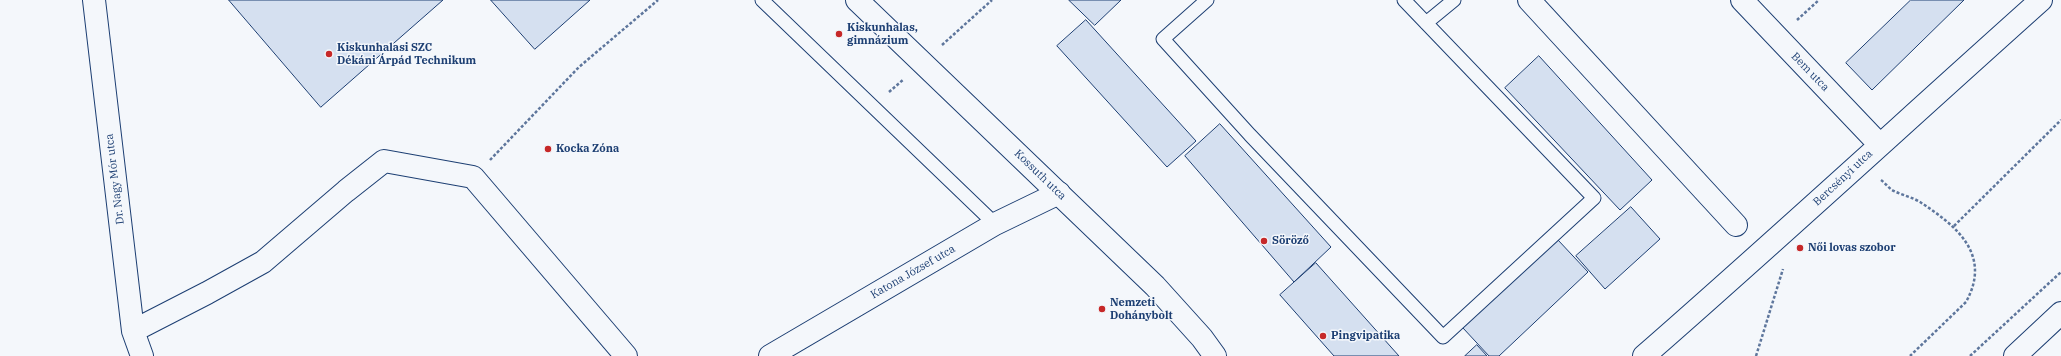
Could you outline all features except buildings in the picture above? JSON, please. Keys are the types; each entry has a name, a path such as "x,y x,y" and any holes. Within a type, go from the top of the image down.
{"street":[{"name":"Dr. Nagy Mór utca","path":"94,0 133,331 142,356"},
{"name":"Kossuth utca","path":"857,0 1155,286 1202,338 1215,356"},
{"path":"1529,0 1736,225"},
{"name":"Bem utca","path":"1742,0 1879,144"},
{"name":"Bercsényi utca","path":"1644,356 1777,239 1879,144 2042,0"},
{"path":"133,331 263,262 346,191 384,162 473,177 626,356"},
{"name":"Katona József utca","path":"770,356 995,224 1059,193"},
{"path":"2015,356 2061,313"}],"lane":[{"path":"762,0 995,224"},
{"path":"1207,0 1163,39 1256,141 1443,337 1594,198 1404,0"},
{"path":"1426,23 1454,0"}],"path":[{"path":"473,177 579,67 658,0"},
{"path":"1954,226 2061,120"},
{"path":"1876,175 1893,190 1919,201 1954,226 1971,250 1977,274 1971,294 1966,302 1910,356"},
{"path":"1756,356 1789,249 1777,239"},
{"path":"1970,356 2061,272"}],"place":[{"name":"Kiskunhalas, gimnázium","path":"839,34"},
{"name":"Kiskunhalasi SZC Dékáni Árpád Technikum","path":"329,54"},
{"name":"Kocka Zóna","path":"548,149"},
{"name":"Söröző","path":"1264,241"},
{"name":"Női lovas szobor","path":"1800,248"},
{"name":"Nemzeti Dohánybolt","path":"1102,309"},
{"name":"Pingvipatika","path":"1323,336"}]}
